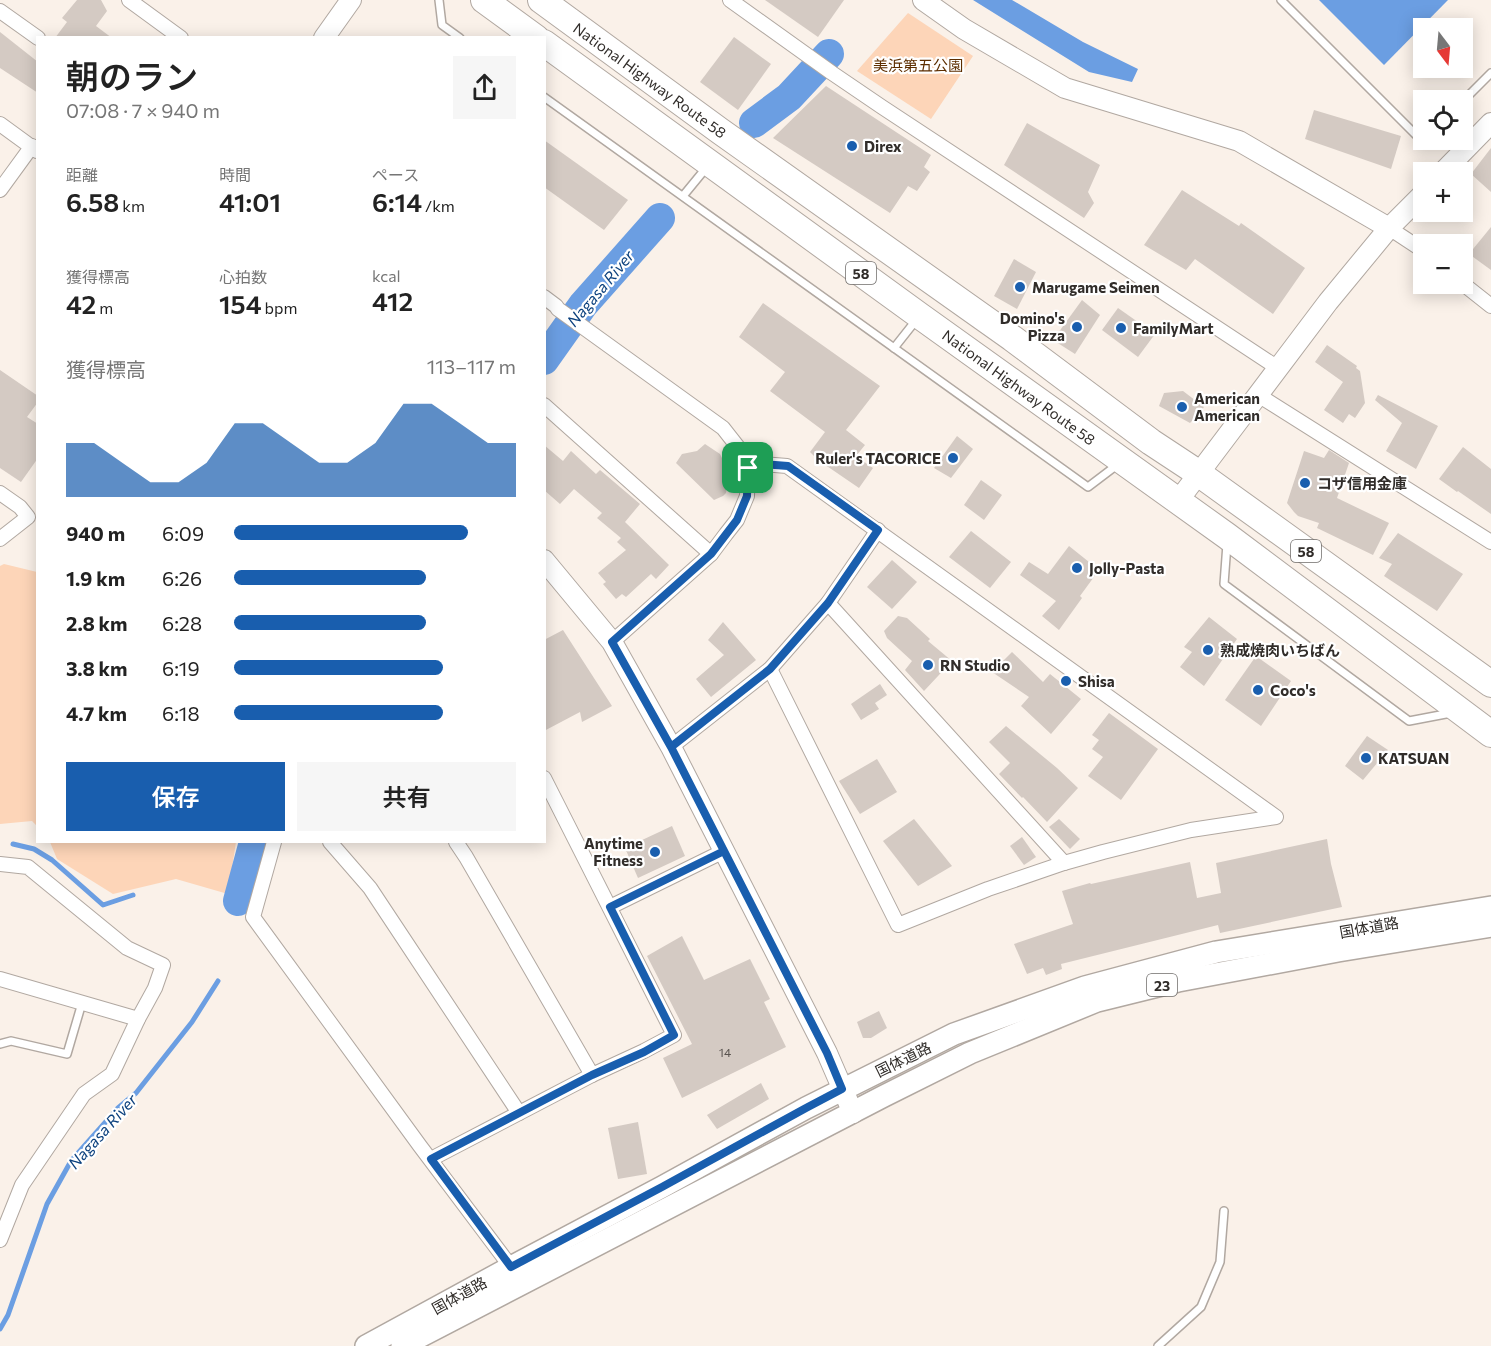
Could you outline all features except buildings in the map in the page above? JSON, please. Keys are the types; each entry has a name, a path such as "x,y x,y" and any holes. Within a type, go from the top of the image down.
{"highway":[{"name":"National Highway Route 58","path":"484,0 531,36"},
{"name":"National Highway Route 58","path":"541,0 720,131 1012,338 1151,442 1198,473 1491,684"},
{"name":"National Highway Route 58","path":"546,47 1227,536 1491,734"}],"main road":[{"name":"国体道路","path":"366,1346 806,1108 954,1034 1084,987 1216,952 1491,907"},
{"name":"国体道路","path":"402,1346 970,1053 1098,1001 1178,981 1338,951 1491,926"}],"street":[{"path":"129,0 172,35"},
{"path":"325,36 351,0"},
{"path":"730,0 831,73 1278,368"},
{"path":"923,0 964,29 1065,88 1239,141 1413,244"},
{"path":"0,11 36,37"},
{"path":"1453,162 1491,123"},
{"path":"0,124 35,148 0,190"},
{"path":"1178,501 1328,302 1389,228 1413,204"},
{"path":"1473,292 1491,306"},
{"path":"546,298 723,428 741,451 748,468 747,496 737,520 711,554 612,642"},
{"path":"1257,394 1491,542"},
{"path":"546,407 711,554"},
{"path":"748,468 762,464 788,466 1276,817 1191,830 1102,852 988,890 898,925 770,669"},
{"path":"0,494 20,507 28,517 0,539"},
{"path":"671,747 770,669 828,603 878,530"},
{"path":"546,562 612,642 671,747 827,1053 854,1113"},
{"path":"828,603 1064,863"},
{"path":"431,1159 674,1035 546,782"},
{"path":"274,843 253,917 511,1267"},
{"path":"331,843 370,888 519,1113"},
{"path":"457,843 592,1075"},
{"path":"610,907 724,851"},
{"path":"0,864 28,867 128,948 163,965 155,988 112,1074 84,1094 22,1185 0,1240"},
{"path":"0,979 138,1019"}],"lane":[{"path":"439,0 442,25 457,36"},
{"path":"1281,0 1413,132"},
{"path":"1473,91 1491,73"},
{"path":"546,98 1088,487 1122,461"},
{"path":"683,196 710,163"},
{"path":"894,348 920,316"},
{"path":"1227,536 1224,584 1409,721 1460,711"},
{"path":"0,1044 11,1041 67,1054 82,1003"},
{"path":"1158,1346 1201,1307 1220,1262 1224,1211"}],"green space":[{"name":"美浜第五公園","path":"908,13 973,56 931,119 857,71"},
{"path":"4,564 36,572 36,825 32,821 0,824 0,566"},
{"path":"50,843 236,843 228,894 176,879 113,894 57,859"}],"water":[{"path":"973,0 1012,0 1083,42 1138,69 1132,82 1089,72"},
{"path":"1319,0 1448,0 1430,18 1413,18 1413,36 1384,65"}],"waterway":[{"name":"Nagasa River","path":"754,123 789,97 829,54"},
{"name":"Nagasa River","path":"546,357 583,305 660,218"},
{"name":"Nagasa River","path":"238,901 254,843"},
{"path":"13,844 34,849 52,860 103,905 133,895"},
{"name":"Nagasa River","path":"0,1329 8,1315 47,1204 71,1161 118,1108 136,1093 192,1022 218,981"}],"place":[{"name":"Direx","path":"852,146"},
{"name":"Marugame Seimen","path":"1020,287"},
{"name":"Domino's Pizza","path":"1077,327"},
{"name":"FamilyMart","path":"1121,328"},
{"name":"American American","path":"1182,407"},
{"name":"Ruler's TACORICE","path":"953,458"},
{"name":"コザ信用金庫","path":"1305,483"},
{"name":"Jolly-Pasta","path":"1077,568"},
{"name":"熟成焼肉いちばん","path":"1208,650"},
{"name":"RN Studio","path":"928,665"},
{"name":"Shisa","path":"1066,681"},
{"name":"Coco's","path":"1258,690"},
{"name":"KATSUAN","path":"1366,758"},
{"name":"Anytime Fitness","path":"655,852"}],"route":[{"path":"748,468 747,496 737,520 711,554 612,642 671,747 724,851 610,907 674,1035 431,1159 511,1267 842,1089 827,1053 671,747 770,669 828,603 878,530 788,466 762,464 748,468"}]}
